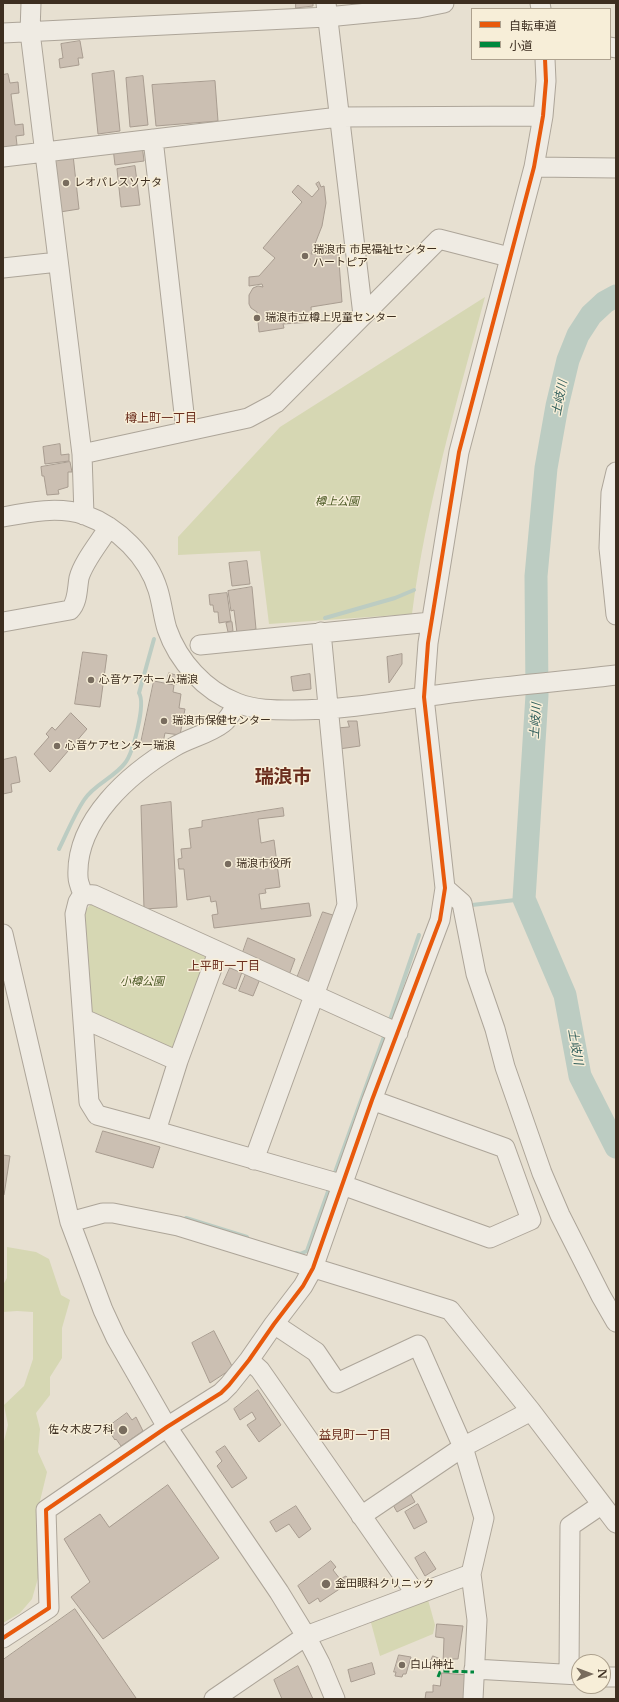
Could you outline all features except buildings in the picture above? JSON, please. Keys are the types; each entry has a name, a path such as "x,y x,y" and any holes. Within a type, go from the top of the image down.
{"street":[{"path":"31,3 30,32 82,454 84,515"},
{"path":"3,33 326,10 419,8 444,3"},
{"path":"326,10 363,315"},
{"path":"3,1638 49,1608 46,1510 167,1427 221,1393 229,1386 249,1360 303,1286 313,1268 335,1183 372,1100 391,1030 440,920 445,888 424,697 428,643 459,452 509,257 534,167 543,116 546,81 544,60"},
{"path":"3,157 339,117 543,116"},
{"path":"153,139 186,431"},
{"path":"534,167 616,168"},
{"path":"82,454 248,418 276,403 439,239 509,257"},
{"path":"3,268 58,262"},
{"path":"616,472 609,548 616,615"},
{"path":"3,517 41,510 84,515 109,528 127,542 139,554 150,571 158,590 168,631 177,650 187,665 198,678 208,686 237,703 260,709 327,710 445,694 608,676"},
{"path":"3,622 70,610 74,606 83,567 109,528"},
{"path":"200,645 431,622"},
{"path":"254,1160 347,905 320,632"},
{"path":"237,703 232,714 224,723 175,746 150,762 124,783 102,809 86,834 80,858 78,877 82,894 75,914 89,1102 97,1115 335,1183 490,1238 531,1220 504,1148 372,1100"},
{"path":"445,888 462,903 476,974 495,1029 505,1067 542,1173 560,1215 601,1296 616,1322"},
{"path":"82,894 94,895 391,1030"},
{"path":"3,934 70,1222 91,1280 116,1338 167,1427 279,1592 306,1636 320,1663 335,1699"},
{"path":"156,1131 178,1061 218,952"},
{"path":"84,1019 178,1061"},
{"path":"70,1222 103,1213 130,1215 178,1226 450,1310 532,1411 616,1523"},
{"path":"274,1324 316,1352 337,1383 418,1345 463,1446 484,1518 471,1574 477,1620 473,1699"},
{"path":"249,1360 260,1370 416,1594"},
{"path":"361,1516 463,1446 532,1411"},
{"path":"573,1654 570,1526 601,1504"},
{"path":"214,1699 306,1636 471,1574"},
{"path":"474,1669 571,1675"}],"green space":[{"name":"樽上公園","path":"485,297 443,454 425,534 412,614 269,624 260,551 178,555 178,537 280,427"},
{"name":"小樽公園","path":"92,903 212,955 175,1054 90,1017 83,913"},
{"path":"7,1247 36,1252 49,1259 61,1295 70,1300 62,1328 62,1358 50,1377 50,1395 36,1413 40,1429 38,1452 47,1472 40,1501 38,1555 40,1571 32,1599 20,1613 3,1623 3,1445 8,1425 4,1405 24,1386 33,1359 33,1312 3,1312 3,1285 7,1278"},
{"path":"427,1596 435,1625 433,1634 380,1656 370,1619"}],"waterway":[{"name":"土岐川","path":"616,296 605,302 591,315 578,335 568,360 557,406 546,468 536,576 537,695 524,899 565,995 580,1076 616,1147"},
{"path":"325,618 395,598 414,590"},
{"path":"59,849 77,812 88,794 115,773 128,758 138,728 141,707 139,693 154,639"},
{"path":"472,905 524,899"},
{"path":"389,1023 419,935"},
{"path":"333,1178 385,1034"},
{"path":"296,1253 300,1254 307,1251 330,1186"},
{"path":"186,1218 247,1237"}],"marked path":[{"path":"438,1677 440,1672 443,1671 474,1672"}],"cycle path":[{"path":"3,1638 49,1608 46,1510 167,1427 221,1393 249,1360 303,1286 313,1268 372,1100 440,920 445,888 424,697 428,643 459,452 534,167 543,116 546,81 545,60"}],"place":[{"name":"レオパレスソナタ","path":"66,183"},
{"name":"瑞浪市 市民福祉センター ハートピア","path":"305,256"},
{"name":"瑞浪市立樽上児童センター","path":"257,318"},
{"name":"心音ケアホーム瑞浪","path":"91,680"},
{"name":"瑞浪市保健センター","path":"164,721"},
{"name":"心音ケアセンター瑞浪","path":"57,746"},
{"name":"瑞浪市役所","path":"228,864"},
{"name":"佐々木皮フ科","path":"123,1430"},
{"name":"金田眼科クリニック","path":"326,1584"},
{"name":"白山神社","path":"402,1665"}],"district":[{"name":"樽上町一丁目","path":"161,419"},
{"name":"瑞浪市","path":"283,778"},
{"name":"上平町一丁目","path":"224,967"},
{"name":"益見町一丁目","path":"355,1436"}]}
